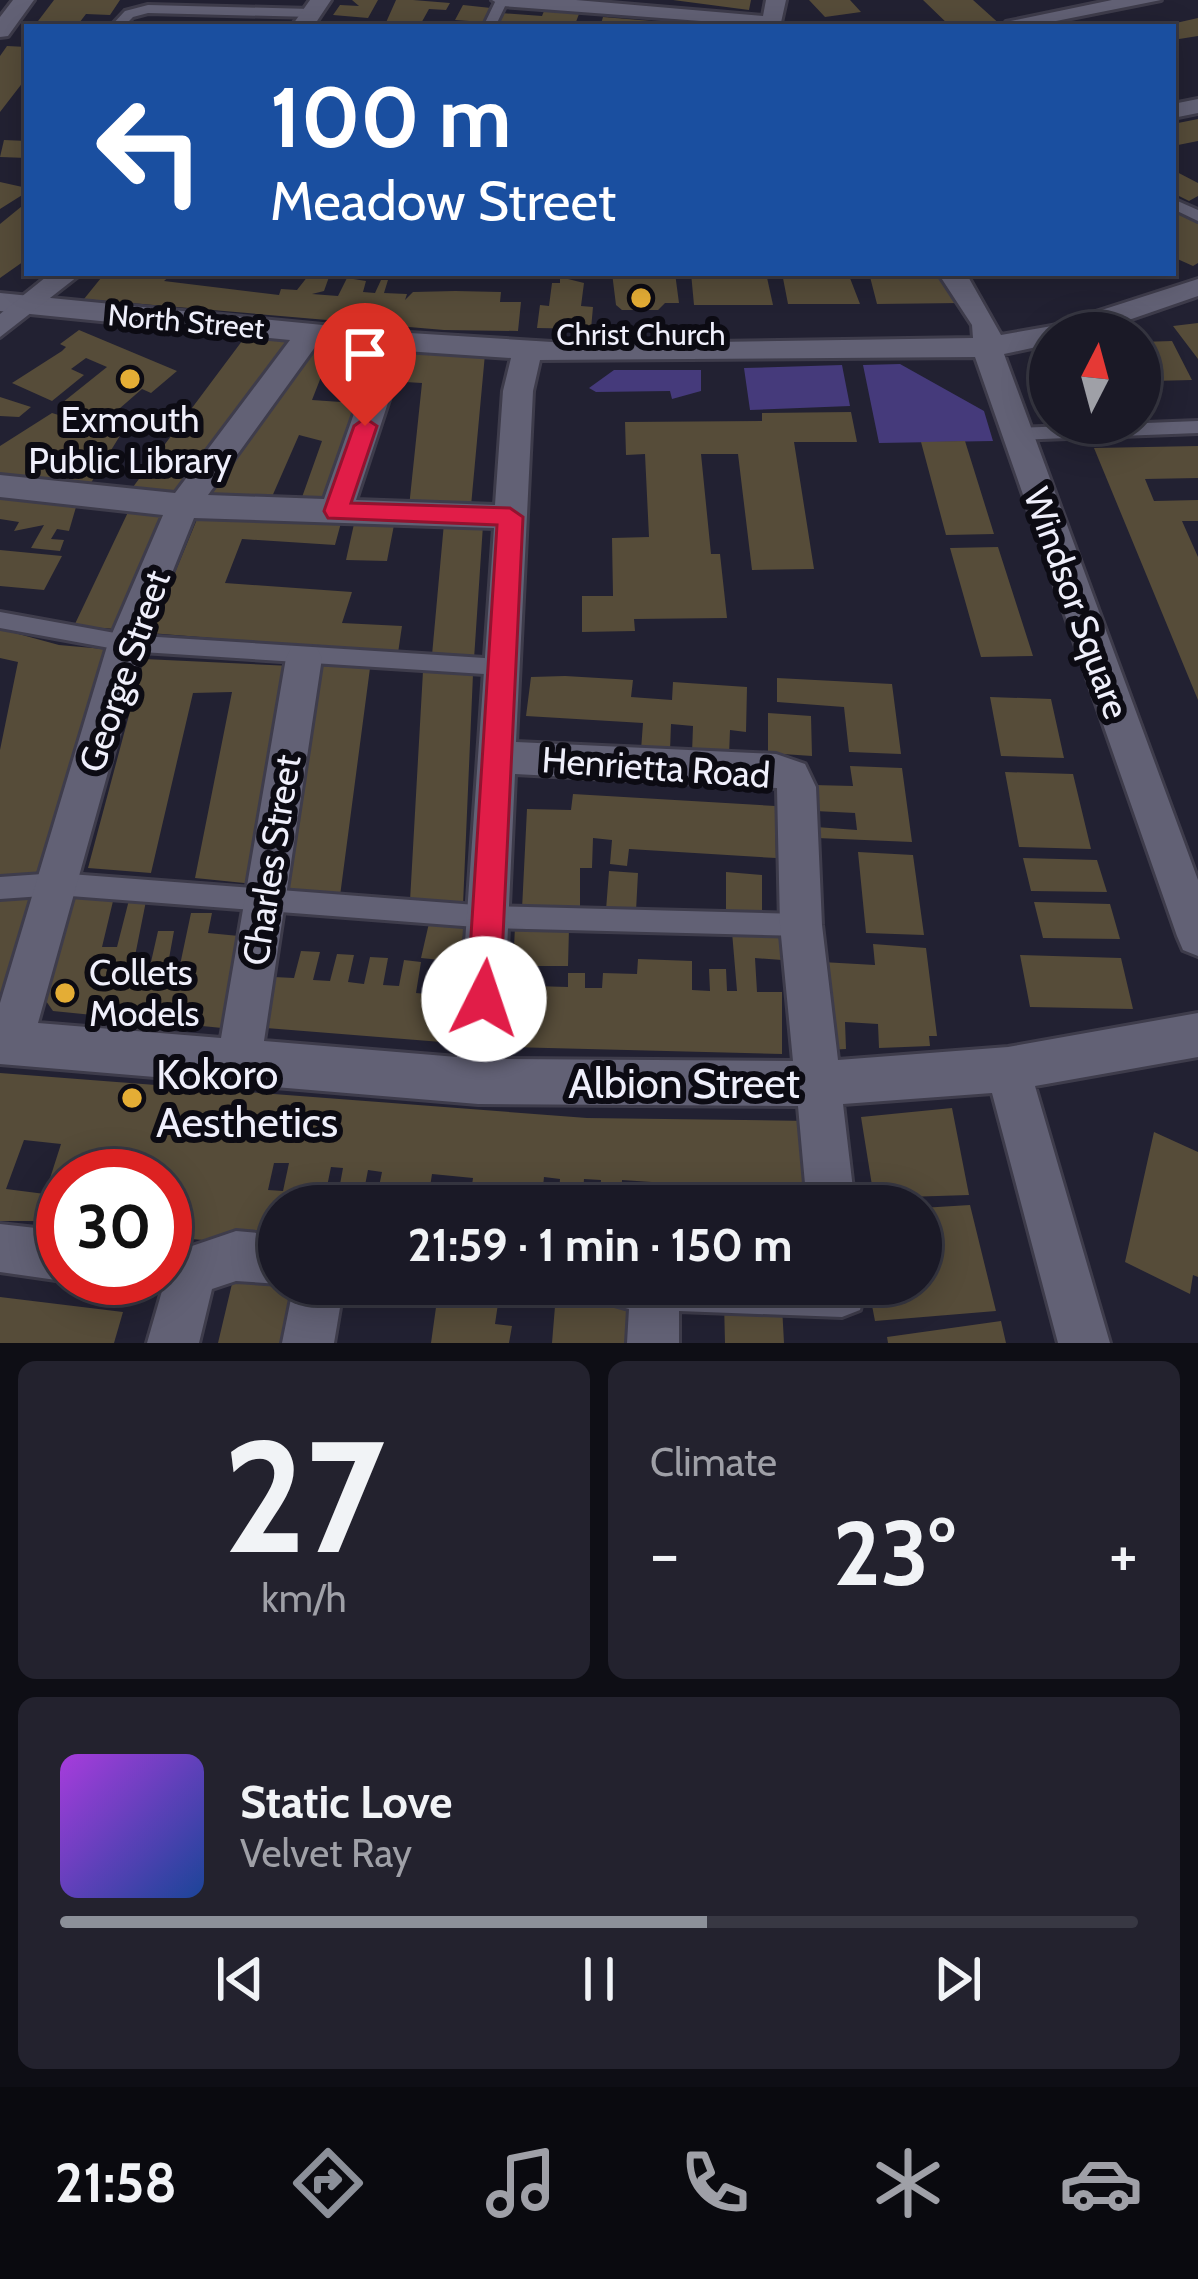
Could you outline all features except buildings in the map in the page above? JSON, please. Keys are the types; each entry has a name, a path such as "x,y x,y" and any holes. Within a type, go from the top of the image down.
{"street":[{"path":"0,33 24,0"},
{"path":"502,0 586,17 772,23 776,0"},
{"path":"1014,20 1151,0"},
{"path":"0,328 15,304 63,276"},
{"name":"Windsor Square","path":"954,276 986,325 1015,434 1198,936"},
{"path":"1124,312 1198,287"},
{"name":"North Street","path":"15,304 394,341 600,353 990,347 1029,339"},
{"name":"George Street","path":"5,1043 57,884 126,643 183,506 310,333"},
{"path":"336,511 394,341"},
{"path":"478,1081 518,391 528,349"},
{"path":"0,486 183,506 510,517"},
{"name":"Charles Street","path":"239,1062 304,658"},
{"name":"Henrietta Road","path":"499,757 776,770 790,776 797,787 801,925 828,1185"},
{"name":"Albion Street","path":"5,1043 478,1081 815,1084 1008,1069 1198,1035"},
{"path":"1008,1069 1084,1343"},
{"path":"0,1248 36,1253"},
{"path":"192,1266 236,1256 258,1258"},
{"path":"173,1343 176,1305"},
{"path":"308,1343 315,1305"},
{"path":"644,1305 653,1343"}],"lane":[{"path":"119,24 129,14 148,9 312,14"},
{"path":"1015,434 1198,427"},
{"path":"0,620 126,643 500,667"},
{"path":"1,888 57,884 489,917 801,925"}],"shaded area":[{"path":"900,364 984,411 993,441 879,443 863,365"},
{"path":"842,365 850,406 750,410 744,368"},
{"path":"614,370 701,370 701,391 672,399 670,391 596,392 589,388"}],"place":[{"name":"Christ Church","path":"641,298"},
{"name":"Exmouth Public Library","path":"130,379"},
{"name":"Collets Models","path":"65,993"},
{"name":"Kokoro Aesthetics","path":"132,1098"}],"route":[{"path":"365,426 336,511 510,517 484,999"}]}
